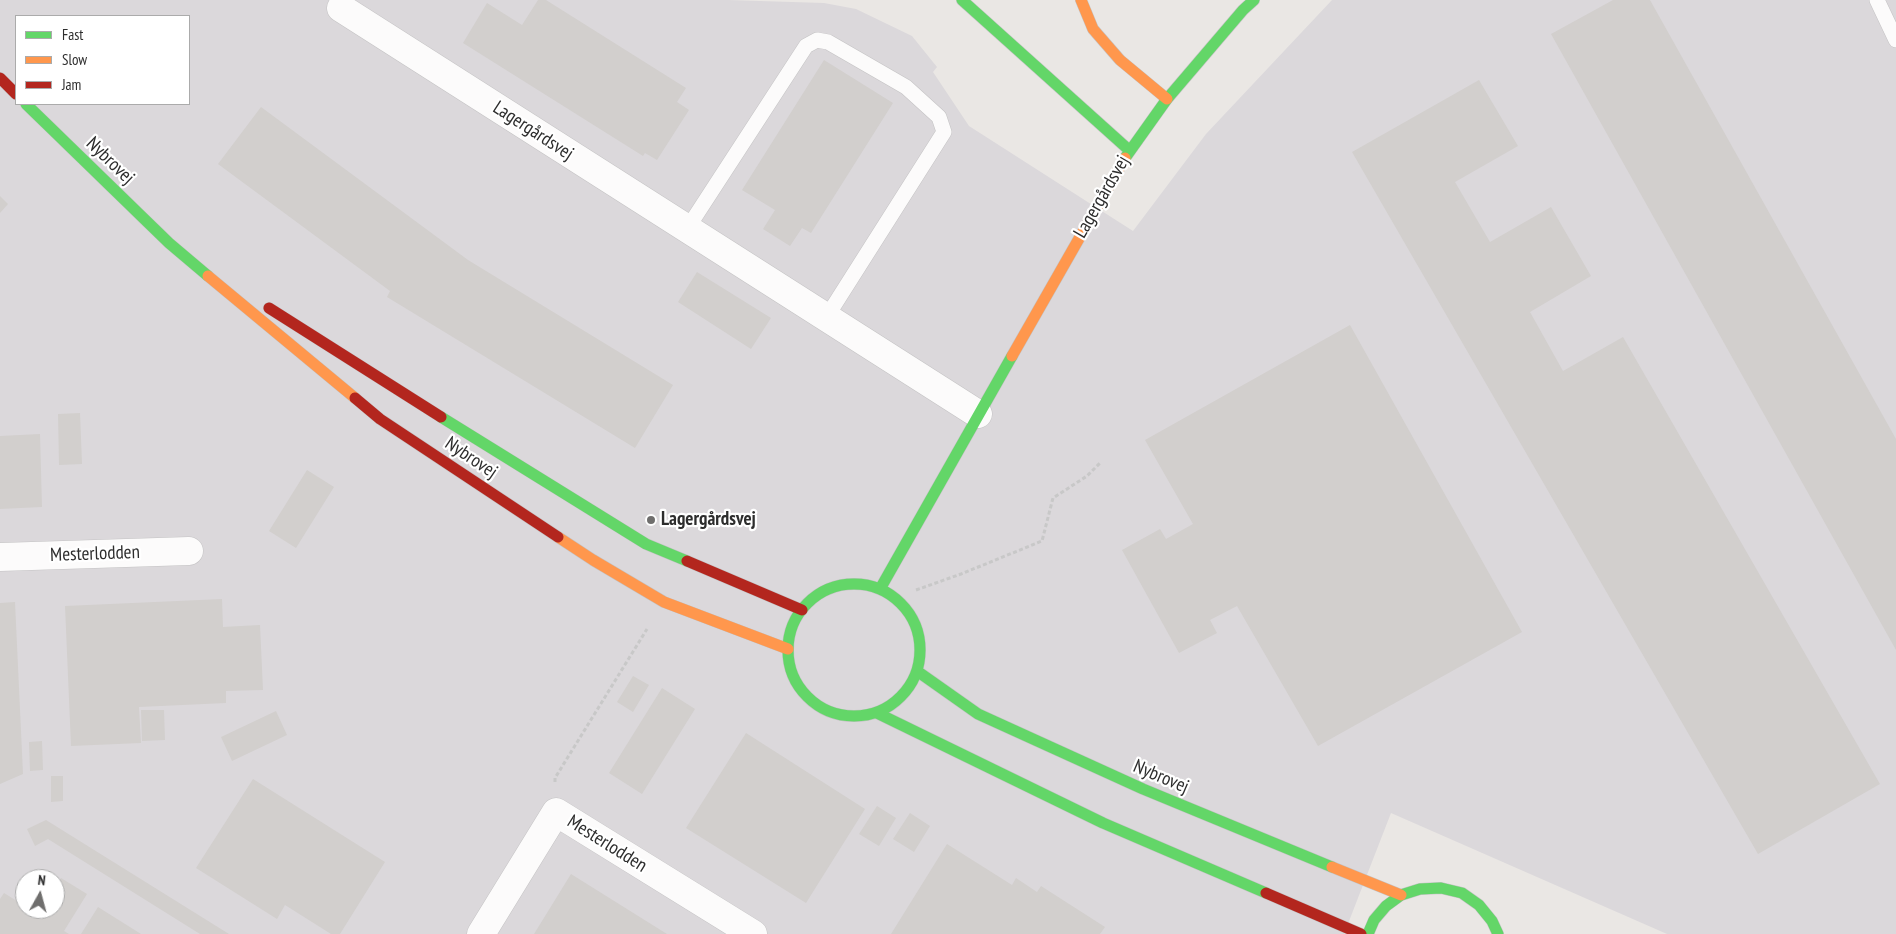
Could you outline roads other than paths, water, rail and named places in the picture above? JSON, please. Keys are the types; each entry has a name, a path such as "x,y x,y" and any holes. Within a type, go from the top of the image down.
{"main road":[{"path":"962,0 1021,54 1079,103 1129,150"},
{"path":"1081,0 1093,29 1120,60 1167,99"},
{"name":"Lagergårdsvej","path":"880,589 1129,150 1167,99 1243,10 1254,0"},
{"path":"0,78 15,93"},
{"name":"Nybrovej","path":"27,105 169,243 380,419 593,560 664,602 788,649"},
{"name":"Nybrovej","path":"169,243 244,291"},
{"name":"Nybrovej","path":"260,302 426,408 646,544 802,610"},
{"path":"859,584 880,589 894,597 906,608 914,623 920,639 917,671 908,689 894,703 876,713 856,716 834,713 815,704 800,689 790,670 788,649 791,628 802,610 817,595 837,586 859,584"},
{"name":"Nybrovej","path":"917,671 978,714 1143,789 1401,895"},
{"path":"876,713 1103,823 1361,934"},
{"path":"1368,934 1374,920 1386,906 1401,895 1420,889 1441,888 1462,893 1479,905 1492,921 1498,934"}],"street":[{"name":"Lagergårdsvej","path":"340,8 978,414"},
{"name":"Mesterlodden","path":"0,557 189,551"},
{"name":"Mesterlodden","path":"481,934 556,812 754,934"}],"lane":[{"path":"1877,0 1896,40"},
{"path":"687,229 806,46 817,40 828,42 906,87 939,117 944,132 826,318"}],"place":[{"name":"Lagergårdsvej","path":"651,520"}]}
